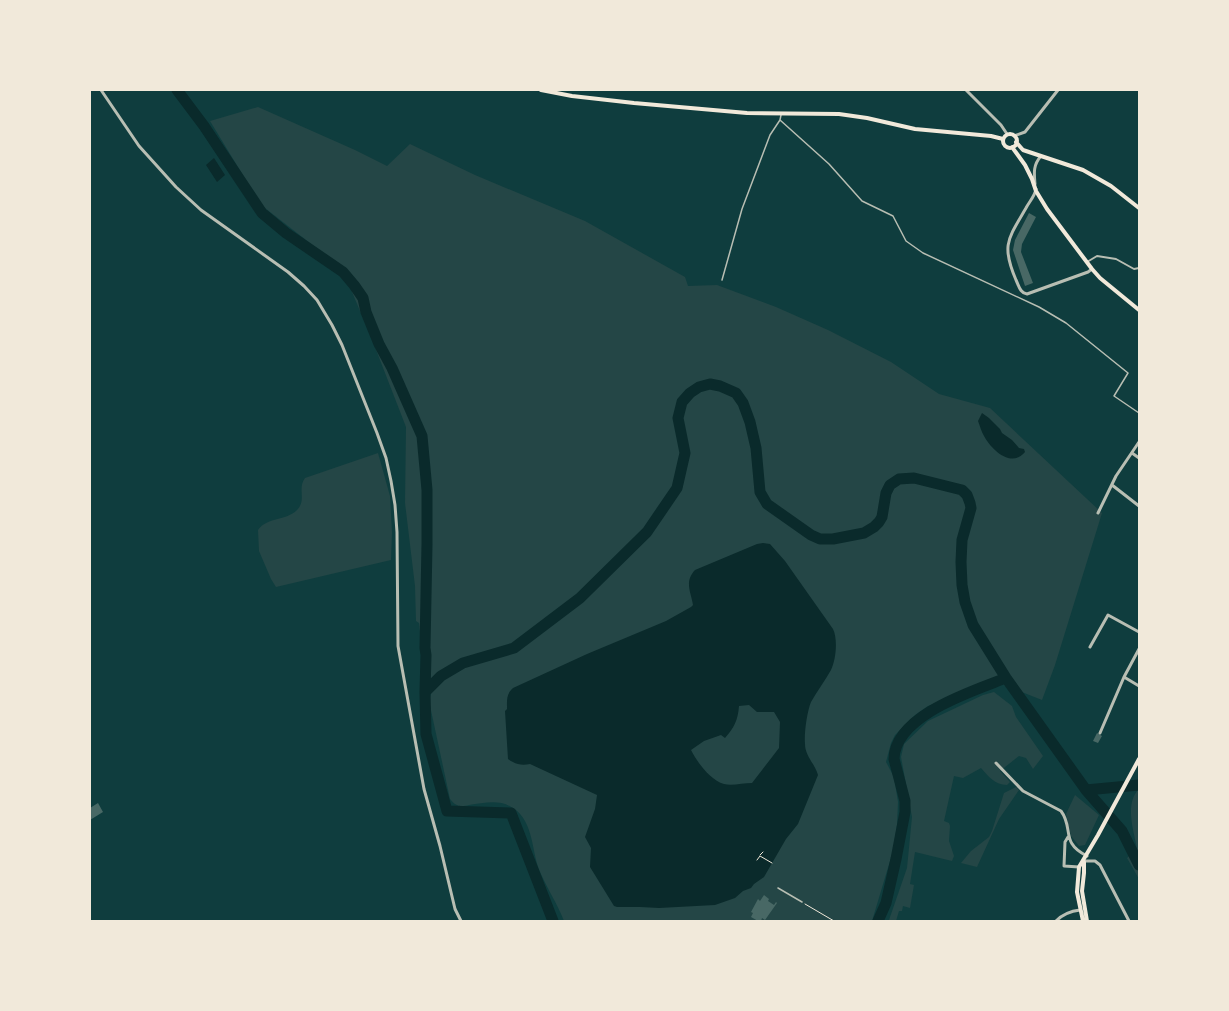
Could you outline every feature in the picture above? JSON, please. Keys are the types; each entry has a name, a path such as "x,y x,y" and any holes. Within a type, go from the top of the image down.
{"main road":[{"path":"541,90 572,96 634,103 747,113 840,114 915,129 991,136 1003,140"},
{"path":"1003,140 1007,134 1014,136 1016,142 1023,150 1083,170 1111,186 1139,208"},
{"path":"1003,140 1003,144 1012,147 1032,179 1036,191 1047,209 1092,269 1100,278 1139,310"},
{"path":"1012,147 1016,142"},
{"path":"1082,921 1077,892 1079,867 1087,856 1139,759"},
{"path":"1084,861 1082,891 1087,921"}],"street":[{"path":"101,90 128,132 165,176 202,210 288,272 304,286 317,300 342,345 367,406 386,458 392,481 397,532 398,646 424,788 440,846 454,909 461,921"},
{"path":"966,90 1001,125 1007,134"},
{"path":"1014,136 1025,132 1058,90"},
{"path":"1041,156 1035,166 1034,171 1036,191 1009,238 1007,249 1014,275 1021,290 1024,294 1027,294 1088,272 1092,269"},
{"path":"1087,262 1097,256 1116,259 1134,269 1139,268"},
{"path":"1098,513 1116,476 1139,442"},
{"path":"1132,453 1139,458"},
{"path":"1112,485 1139,506"},
{"path":"1090,647 1108,615 1139,632"},
{"path":"1100,733 1124,677 1139,649"},
{"path":"1124,677 1139,686"},
{"path":"996,763 1023,791 1061,811 1067,823 1068,837 1066,842 1064,866 1079,867"},
{"path":"1068,837 1073,845 1087,856"},
{"path":"1084,861 1094,861 1100,865 1129,921"},
{"path":"1056,921 1072,911 1080,910"}],"lane":[{"path":"722,280 742,209 770,135 780,120 781,113"},
{"path":"780,120 829,164 862,201 893,216 906,242 923,253 1039,307 1066,323 1128,373 1114,396 1139,413"},
{"path":"778,888 802,902"}],"path":[{"path":"757,860 763,852"},
{"path":"760,856 772,863"},
{"path":"802,902 834,921"}],"shaded area":[{"path":"258,107 355,150 387,166 410,144 475,175 585,221 685,277 688,286 717,285 776,307 828,330 891,362 939,394 990,408 1102,513 1055,665 1042,700 991,680 973,691 928,706 915,715 895,735 891,743 886,762 894,777 898,802 897,825 893,851 872,921 564,921 541,874 529,830 520,814 513,808 503,803 458,806 450,799 429,701 431,694 426,686 419,623 416,621 415,586 405,503 406,427 342,268 261,205 210,121"},
{"path":"214,158 225,175 217,182 206,165"},
{"path":"982,413 1019,448 1024,449 1025,452 1020,457 1008,458 996,451 991,446 983,434 978,421"},
{"path":"378,453 390,496 392,532 391,560 276,587 259,551 258,530 266,523 288,516 297,510 300,506 302,498 302,486 305,478"},
{"path":"757,544 770,544 785,561 835,633 836,650 833,666 811,702 805,729 805,748 818,775 798,824 786,839 764,877 751,888 743,891 735,898 715,905 659,908 614,906 590,867 591,848 585,837 595,809 597,795 530,764 518,764 508,759 505,711 507,709 508,695 513,688 587,654 666,621 691,607 693,605 689,583 695,570","holes":["749,705 757,712 774,712 780,722 779,748 752,783 730,785 719,782 704,770 691,750 704,741 721,735 725,738 735,724 739,706"]},
{"path":"994,692 1012,706 1016,717 1043,756 1033,769 1026,758 1019,756 1000,771 1010,782 1007,785 995,782 981,768 963,778 954,776 944,821 949,823 950,826 949,841 954,856 952,861 915,852 910,884 914,885 910,908 903,906 902,911 899,911 896,921 889,920 907,868 912,817 901,757 904,744 928,721 983,695"},
{"path":"1016,787 1019,790 999,819 977,867 961,863 971,851 989,837 1004,793"},
{"path":"1139,789 1139,879 1127,858 1137,849 1132,826 1131,810 1134,795"},
{"path":"1075,795 1099,815 1085,845 1079,846 1071,836 1066,814"}],"building":[{"path":"1029,213 1036,217 1022,244 1021,252 1033,283 1025,286 1013,250 1015,240"},
{"path":"1097,733 1102,736 1098,743 1093,741"},
{"path":"98,803 103,812 90,820 90,808"},
{"path":"764,895 769,899 768,901 774,905 776,902 777,903 765,920 762,918 761,921 758,921 751,917 753,913 751,912 758,899 760,901"}],"waterway":[{"path":"177,90 204,126 262,213 286,233 343,272 354,285 363,298 366,312 379,344 392,368 422,436 427,490 425,692"},
{"path":"553,921 511,813 447,811 426,734 425,692 441,676 463,663 514,648 580,598 647,532 677,488 685,453 678,418 682,402 690,393 699,387 710,384 720,386 736,393 743,403 750,422 756,448 760,492 767,504 811,535 820,539 833,539 864,533 874,527 882,517 886,493 890,485 899,479 914,478 962,490 967,495 971,508 962,540 962,585 965,602 973,625 1006,678 1086,790 1122,831 1139,865"},
{"path":"878,921 886,903 905,812 905,801 894,759 898,743 907,730 921,717 956,698 1006,678"},
{"path":"1086,790 1139,785"}]}
